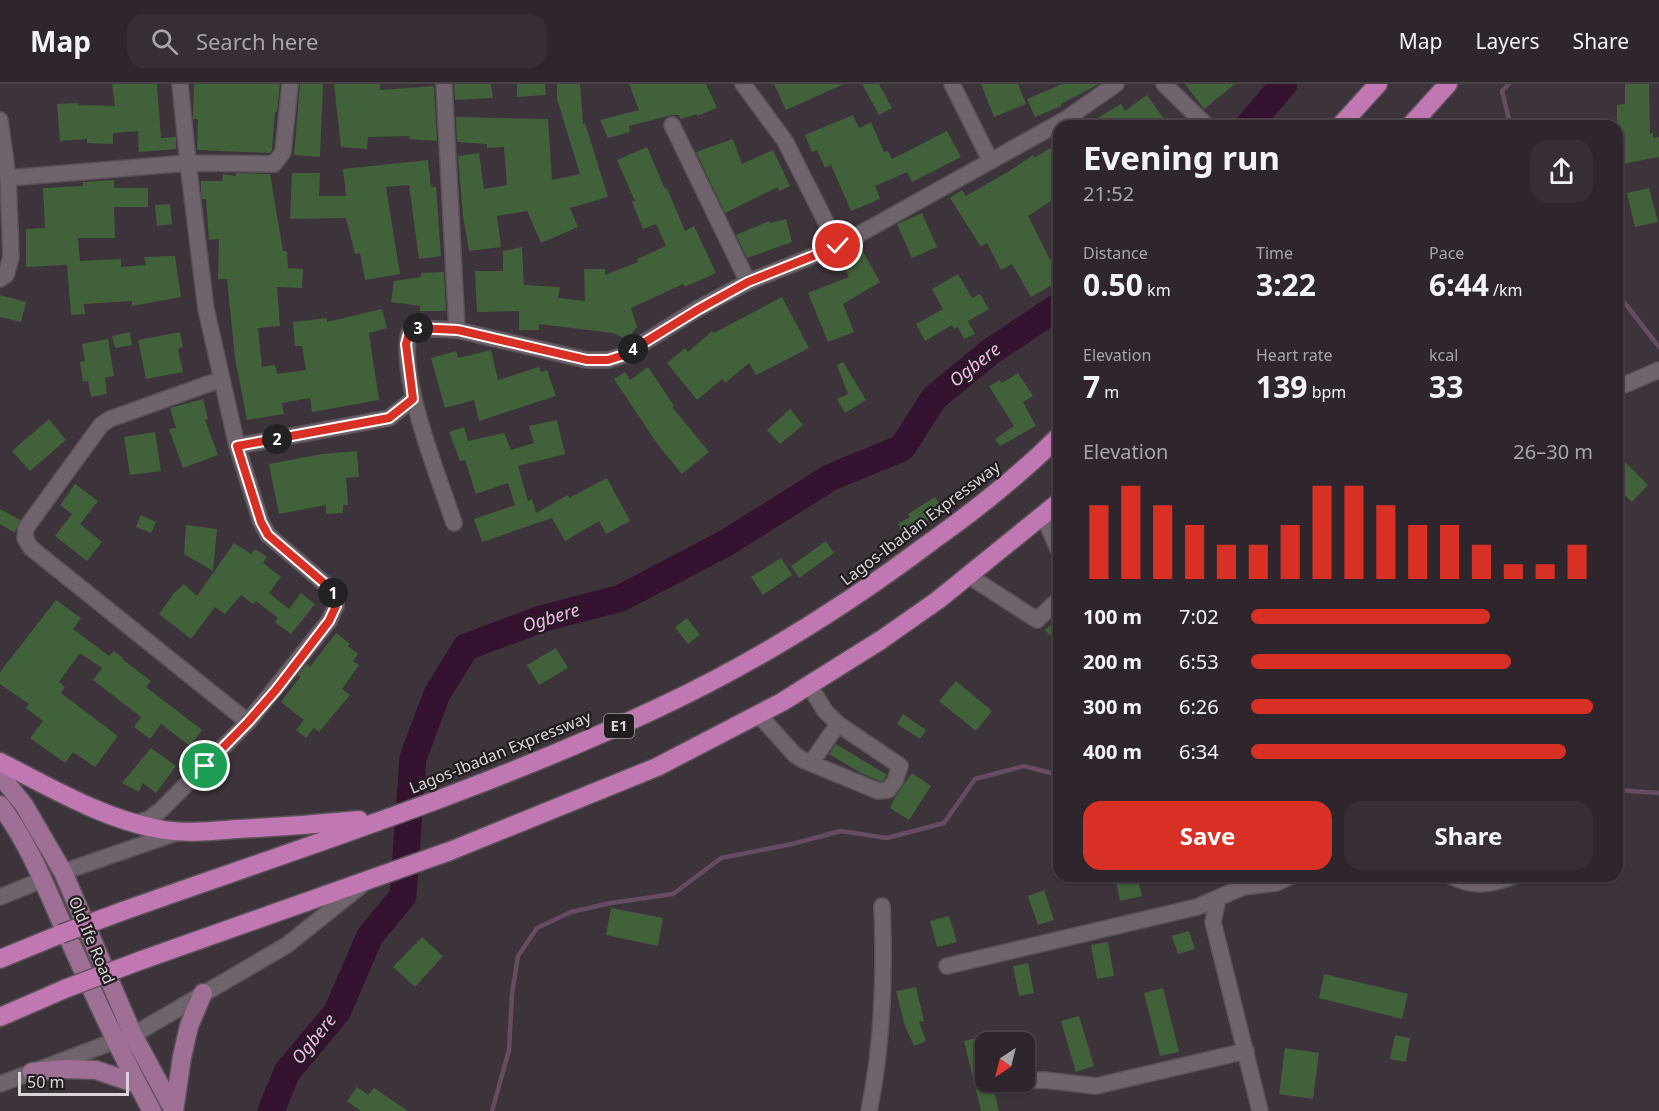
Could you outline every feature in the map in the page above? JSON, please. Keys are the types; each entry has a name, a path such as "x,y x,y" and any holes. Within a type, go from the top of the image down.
{"highway":[{"path":"1345,120 1378,84"},
{"path":"1415,120 1448,84"},
{"name":"Lagos-Ibadan Expressway","path":"0,959 123,911 385,818 576,744 660,707 739,668 814,623 890,573 1026,468 1053,442"},
{"path":"0,1017 67,987 450,850 657,767 759,715 881,640 969,576 1053,507"},
{"path":"0,762 92,807 136,823 179,832 297,826 385,818"}],"main road":[{"name":"Old Ife Road","path":"0,775 24,805 63,872 133,1035 174,1111"},
{"name":"Old Ife Road","path":"0,805 9,817 42,880 115,1041 152,1111"},
{"path":"174,1111 189,1026 203,993"},
{"path":"32,1072 64,1069 96,1070 137,1084"}],"street":[{"path":"136,823 149,819 161,810 248,722 329,621 336,606 334,595 324,583 268,535 261,522 237,446 206,309 180,84"},
{"path":"8,178 188,163 274,164 283,152 290,84"},
{"path":"444,84 458,330"},
{"path":"743,84 785,141 838,246"},
{"path":"952,84 990,160"},
{"path":"1064,120 1116,84"},
{"path":"1164,84 1201,120"},
{"path":"0,120 8,178 11,257 6,275 0,279"},
{"path":"672,125 748,282"},
{"path":"454,523 413,399 406,344 409,333 416,328 458,330 587,360 608,360 624,355 748,282 838,246 1053,126"},
{"path":"1623,385 1659,370"},
{"path":"222,379 101,424 26,528 26,538 31,548 248,722"},
{"path":"237,446 389,418 413,399"},
{"path":"1043,515 1053,537"},
{"path":"969,576 1037,620 1053,605"},
{"path":"759,715 795,755 879,790 888,790 892,787 900,772 900,766 838,724 825,711 809,685"},
{"path":"811,763 838,724"},
{"path":"63,872 179,832"},
{"path":"133,1035 286,945 372,878"},
{"path":"0,897 42,880"},
{"path":"946,966 1197,907 1243,887 1280,882"},
{"path":"1466,882 1474,885 1495,882"},
{"path":"1218,899 1213,922 1260,1111"},
{"path":"869,1111 877,1071 884,1000 882,906"},
{"path":"1197,907 1213,922"},
{"path":"0,1084 115,1041"},
{"path":"1035,1080 1096,1086 1246,1051"}],"building":[{"path":"112,84 157,84 161,138 176,137 176,149 139,152 138,131 113,133 113,144 87,143 87,139 60,141 57,104 115,106"},
{"path":"194,84 280,84 270,153 197,150 198,119 193,119"},
{"path":"300,84 323,84 320,157 294,155"},
{"path":"334,84 380,84 380,90 434,86 437,141 409,139 410,136 368,137 367,149 341,147"},
{"path":"454,84 491,84 493,98 455,100"},
{"path":"517,84 545,84 546,95 517,97"},
{"path":"557,84 580,84 583,124 585,123 608,197 570,208 578,227 541,243 527,211 497,216 501,247 469,251 463,216 458,156 479,153 484,189 507,185 504,147 487,148 487,144 457,142 456,117 548,119 552,180 580,174 557,99"},
{"path":"629,84 706,84 717,108 697,116 697,114 680,119 679,115 672,115 629,126 630,132 608,138 600,120 639,110"},
{"path":"774,84 844,84 786,110"},
{"path":"862,84 879,84 892,108 879,115"},
{"path":"981,84 1018,84 1026,104 994,117"},
{"path":"1062,84 1099,84 1061,106 1035,117 1027,99"},
{"path":"1185,84 1235,84 1204,109"},
{"path":"1625,84 1649,84 1650,133 1653,133 1653,138 1659,137 1659,157 1623,164 1623,120 1617,120 1617,105 1625,104"},
{"path":"1147,95 1165,120 1094,120 1121,104 1125,111"},
{"path":"853,115 859,128 871,122 884,152 888,151 892,159 947,131 961,157 912,182 907,172 875,186 880,199 851,211 831,165 825,168 817,150 812,152 805,135"},
{"path":"733,139 742,164 773,150 790,186 779,191 778,187 725,213 696,152"},
{"path":"647,147 685,231 694,226 716,273 685,287 683,284 631,308 637,327 627,340 613,333 539,324 539,330 519,330 519,311 477,312 475,271 503,271 503,251 522,247 524,285 560,287 558,298 585,301 584,269 605,269 605,275 638,262 637,259 666,246 656,224 643,229 632,202 635,201 617,160"},
{"path":"1053,147 1053,200 1028,216 1050,260 1053,258 1053,284 1031,297 1012,264 1001,270 987,243 981,247 950,198 962,190 966,196 1033,155 1034,158"},
{"path":"428,160 431,187 436,187 441,256 419,259 409,185 386,187 400,274 365,280 360,253 355,254 346,218 290,219 292,173 320,173 319,196 346,196 343,169"},
{"path":"236,173 270,174 283,251 287,251 288,268 303,269 302,288 277,287 280,326 258,328 262,367 275,365 277,374 306,370 302,346 295,346 293,322 327,318 327,322 382,309 387,328 369,333 379,400 312,412 310,398 282,403 284,414 247,420 235,358 227,279 218,279 219,239 209,240 206,199 202,199 201,192 201,181 222,181 223,174 236,176"},
{"path":"114,180 114,188 148,188 148,207 114,207 115,238 78,238 80,261 121,259 121,267 146,265 144,257 175,256 181,297 132,306 132,301 84,304 85,314 71,315 67,265 26,267 26,229 45,228 43,188 83,186 83,182"},
{"path":"1649,188 1658,222 1635,227 1627,193"},
{"path":"170,204 172,224 157,226 155,205"},
{"path":"922,213 937,247 912,258 897,224"},
{"path":"786,219 792,242 747,258 736,235 769,221 770,223"},
{"path":"862,250 880,282 843,304 854,332 828,342 808,293 849,277 841,263"},
{"path":"444,272 446,311 420,311 420,306 391,302 394,281 421,277 421,273"},
{"path":"958,274 972,298 980,294 989,309 968,321 975,334 964,339 958,327 954,329 952,325 925,341 916,324 943,309 932,289"},
{"path":"0,295 26,302 21,322 0,317"},
{"path":"782,297 809,348 756,375 749,363 725,383 722,379 697,400 667,363 685,348 688,352 712,331 714,333"},
{"path":"130,332 132,345 115,348 112,336"},
{"path":"180,332 183,347 178,349 183,372 146,379 138,340"},
{"path":"108,339 114,376 105,378 107,394 91,397 88,381 83,382 80,362 85,361 82,344"},
{"path":"491,350 498,380 539,367 541,372 547,370 556,396 479,421 474,400 445,408 431,358 456,351 458,358"},
{"path":"843,362 866,400 845,413 837,399 848,394 837,365"},
{"path":"648,367 674,406 672,407 709,452 682,474 658,445 614,379 625,372 630,380"},
{"path":"1018,373 1033,396 1023,402 1036,426 1000,446 995,439 1014,426 989,386 1000,380 1002,383"},
{"path":"203,399 208,419 205,420 218,455 183,468 169,429 176,428 170,408"},
{"path":"790,409 803,425 780,444 767,430"},
{"path":"49,419 66,440 30,471 12,451"},
{"path":"557,420 565,454 518,466 528,501 532,499 536,513 568,495 569,498 607,478 630,521 606,534 599,521 565,541 552,518 482,542 474,519 515,505 508,483 476,494 465,460 460,461 449,432 464,427 468,441 504,433 511,450 534,443 529,426"},
{"path":"155,432 161,471 130,475 124,437"},
{"path":"357,451 359,477 346,478 348,505 343,505 343,513 326,514 326,505 279,514 269,464 322,454"},
{"path":"1623,460 1648,485 1632,502 1623,494"},
{"path":"75,484 98,501 80,524 102,542 87,561 55,536 72,514 60,505"},
{"path":"935,497 944,510 904,535 898,524 910,517 908,514"},
{"path":"0,509 20,520 15,533 0,524"},
{"path":"141,515 156,522 151,533 136,527"},
{"path":"186,525 217,529 213,571 184,554"},
{"path":"826,541 834,553 799,578 791,566"},
{"path":"234,543 251,554 255,549 267,557 263,563 281,577 269,593 289,609 301,593 315,604 291,634 275,622 278,618 256,601 253,604 241,595 225,614 215,607 191,639 159,614 174,593 184,584 197,596"},
{"path":"781,558 792,575 763,595 751,577"},
{"path":"56,600 81,618 73,629 109,656 114,651 123,658 151,681 146,687 202,730 190,746 161,724 150,739 134,727 141,717 93,680 102,668 80,653 59,682 65,687 61,693 118,736 95,767 73,752 65,763 30,738 43,721 26,708 29,704 0,684 0,672"},
{"path":"687,618 700,635 688,644 675,627"},
{"path":"1053,623 1053,639 1045,630"},
{"path":"336,633 358,654 353,661 359,665 342,689 350,695 319,732 314,728 306,738 296,730 304,720 281,702 300,677 298,675 307,664 310,667"},
{"path":"556,648 568,668 539,685 527,665"},
{"path":"956,681 992,711 976,731 939,701"},
{"path":"903,714 926,730 920,739 897,724"},
{"path":"836,744 887,775 883,781 861,773 829,754"},
{"path":"151,748 176,766 156,793 143,783 139,792 122,783"},
{"path":"912,773 931,786 909,820 890,808"},
{"path":"1116,882 1138,882 1142,896 1120,901"},
{"path":"1044,890 1054,920 1038,925 1028,896"},
{"path":"611,908 663,918 658,946 606,935"},
{"path":"949,916 957,942 937,947 930,921"},
{"path":"1189,931 1195,949 1178,954 1172,936"},
{"path":"422,937 443,956 415,987 393,967"},
{"path":"1108,942 1114,976 1097,979 1091,945"},
{"path":"1028,963 1034,993 1019,996 1013,966"},
{"path":"1324,974 1408,994 1402,1019 1319,998"},
{"path":"916,987 924,1021 919,1022 926,1041 914,1046 905,1026 896,991"},
{"path":"1163,988 1179,1052 1160,1056 1144,993"},
{"path":"1079,1016 1094,1066 1076,1072 1061,1021"},
{"path":"1395,1035 1410,1038 1406,1062 1390,1059"},
{"path":"975,1039 975,1086 964,1041"},
{"path":"1285,1048 1319,1053 1313,1099 1279,1094"},
{"path":"357,1087 368,1095 374,1088 408,1111 361,1111 347,1101"},
{"path":"976,1092 994,1092 999,1111 981,1111"}],"waterway":[{"name":"Ogbere","path":"1253,120 1284,84"},
{"path":"1509,84 1502,91 1509,120"},
{"path":"1623,301 1659,347"},
{"name":"Ogbere","path":"271,1111 287,1072 337,1012 370,936 403,896 413,758 437,694 466,647 541,619 621,598 726,543 831,477 902,448 934,398 990,352 1053,310"},
{"path":"492,1111 509,1050 512,994 518,956 537,928 571,912 611,903 673,894 721,858 792,844 841,831 887,838 944,823 975,779 1024,766 1053,773"},
{"path":"1623,790 1659,793"}],"route":[{"path":"205,766 276,690 329,621 336,606 334,595 324,583 268,535 261,522 237,446 389,418 413,399 406,344 409,333 416,328 458,330 587,360 608,360 624,355 748,282 838,246"}]}
